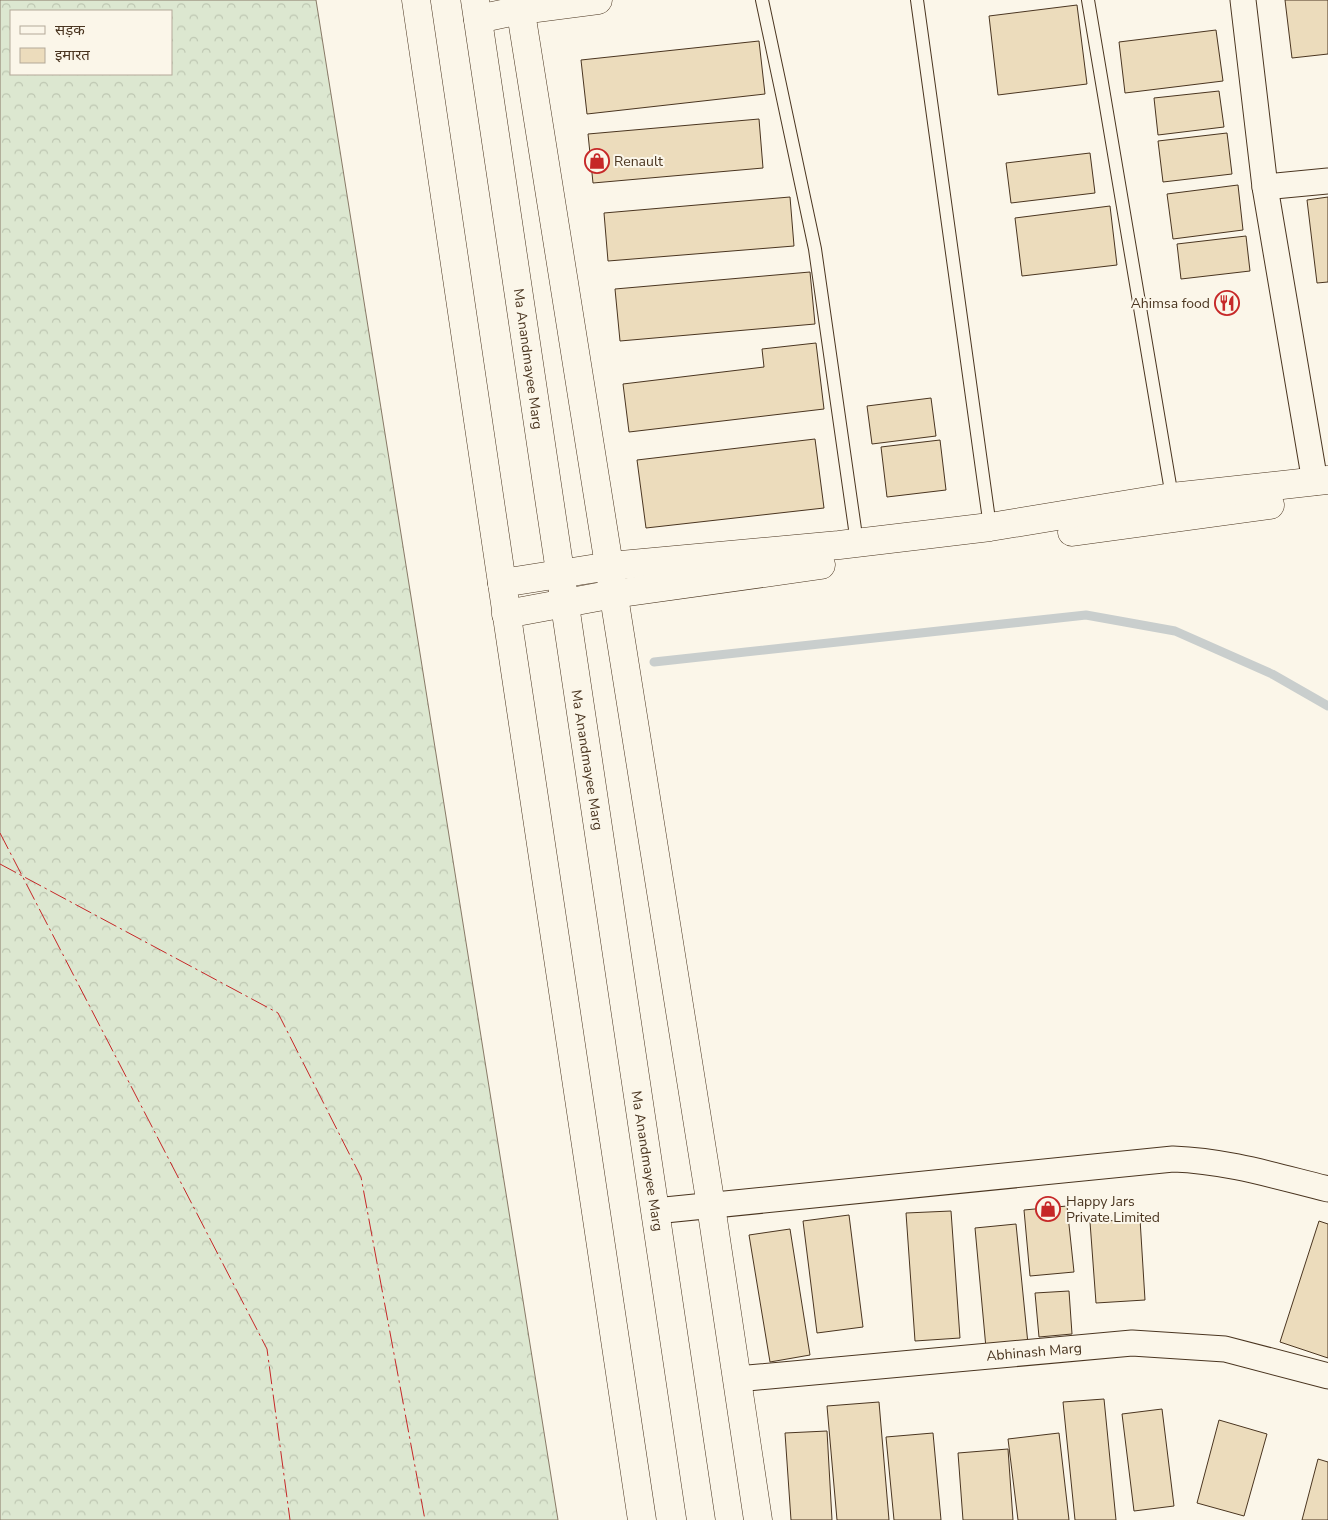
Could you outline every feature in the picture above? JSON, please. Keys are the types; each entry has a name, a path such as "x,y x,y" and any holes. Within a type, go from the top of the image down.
{"street":[{"path":"416,0 642,1520"},
{"path":"476,10 598,0"},
{"path":"1243,0 1265,187 1324,486"},
{"path":"520,5 711,1206 758,1520"},
{"name":"Ma Anandmayee Marg","path":"476,10 701,1520"},
{"path":"1265,187 1328,180"},
{"path":"502,583 610,566 857,543 990,526 1172,497 1324,486"},
{"path":"506,614 614,594 776,571 1324,486"},
{"path":"655,1211 1173,1159 1200,1160 1233,1165 1328,1189"},
{"name":"Abhinash Marg","path":"737,1379 1132,1343 1225,1350 1328,1376"}],"lane":[{"path":"762,0 814,249 857,543"},
{"path":"917,0 990,526"},
{"path":"1088,0 1172,497"}],"green space":[{"path":"0,0 316,0 558,1520 0,1520"}],"building":[{"path":"1285,0 1328,0 1328,54 1292,58"},
{"path":"1077,5 1087,84 998,95 989,16"},
{"path":"1216,30 1223,81 1125,93 1119,42"},
{"path":"759,41 765,94 587,114 581,60"},
{"path":"1219,91 1224,127 1158,135 1154,98"},
{"path":"759,119 763,168 593,183 588,134"},
{"path":"1227,133 1232,174 1163,182 1158,141"},
{"path":"1090,153 1095,193 1011,203 1006,163"},
{"path":"1238,185 1243,230 1173,239 1167,194"},
{"path":"790,197 794,246 608,261 604,213"},
{"path":"1328,197 1328,282 1317,283 1307,200"},
{"path":"1110,206 1117,265 1022,276 1015,218"},
{"path":"1246,236 1250,271 1181,279 1177,244"},
{"path":"810,272 815,324 620,341 615,289"},
{"path":"816,343 824,409 629,432 623,384 764,367 762,349"},
{"path":"931,398 936,436 872,444 867,406"},
{"path":"815,439 824,508 646,528 637,460"},
{"path":"940,440 946,490 887,497 881,447"},
{"path":"1067,1206 1074,1272 1030,1276 1024,1210"},
{"path":"951,1211 960,1338 915,1341 906,1213"},
{"path":"849,1215 863,1327 817,1333 803,1221"},
{"path":"1140,1219 1145,1300 1096,1303 1090,1222"},
{"path":"1319,1221 1328,1224 1328,1358 1280,1342"},
{"path":"1016,1224 1028,1344 986,1348 975,1228"},
{"path":"790,1229 810,1355 770,1362 749,1235"},
{"path":"1069,1291 1072,1334 1039,1337 1035,1293"},
{"path":"1104,1399 1116,1520 1075,1520 1063,1402"},
{"path":"879,1402 889,1520 837,1520 827,1406"},
{"path":"1162,1409 1174,1506 1134,1511 1122,1414"},
{"path":"1219,1420 1267,1434 1244,1516 1197,1503"},
{"path":"827,1431 832,1520 791,1520 785,1433"},
{"path":"933,1433 941,1520 894,1520 886,1437"},
{"path":"1059,1433 1069,1520 1018,1520 1008,1439"},
{"path":"1008,1449 1013,1520 963,1520 958,1453"},
{"path":"1318,1459 1328,1462 1328,1520 1302,1520"}],"waterway":[{"path":"654,662 1086,615 1175,631 1272,674 1328,706"}],"power":[{"path":"0,833 267,1349 290,1520"},
{"path":"0,864 278,1013 361,1177 425,1520"}],"place":[{"name":"Renault","path":"597,161"},
{"name":"Ahimsa food","path":"1227,303"},
{"name":"Happy Jars Private Limited","path":"1048,1209"}]}
